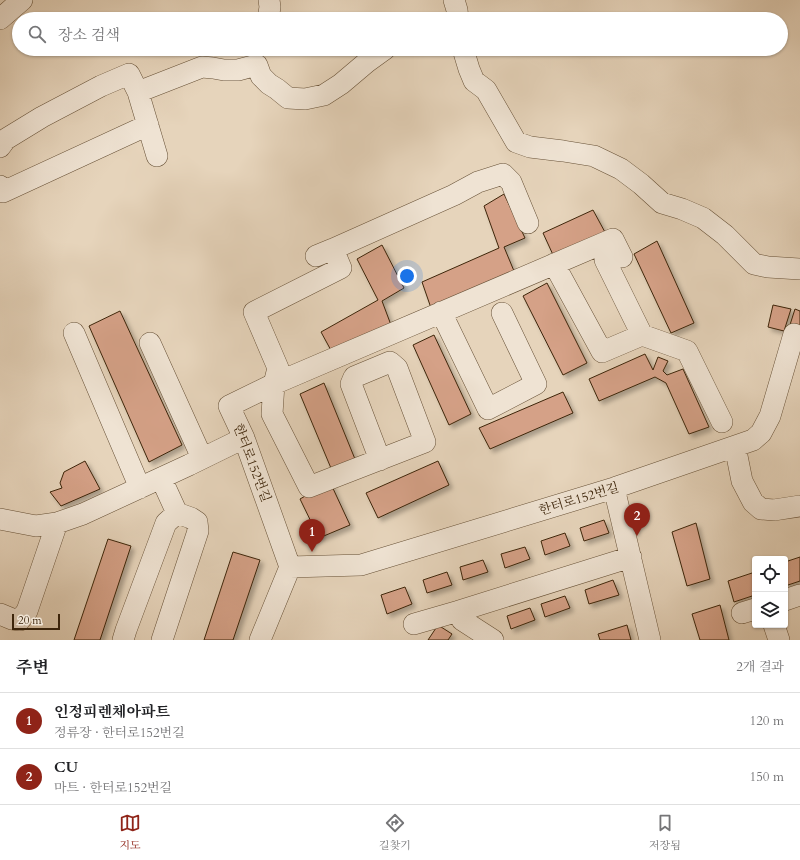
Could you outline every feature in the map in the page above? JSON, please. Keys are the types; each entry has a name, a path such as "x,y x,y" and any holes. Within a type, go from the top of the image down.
{"street":[{"path":"0,19 22,0"},
{"path":"269,0 269,12"},
{"path":"454,0 457,12"},
{"path":"138,92 202,67 238,70 259,57 261,76 269,84 288,98 305,99 324,95 375,56"},
{"path":"465,56 474,81 486,90 516,142 530,147 594,156 621,169 641,184 662,203 682,208 703,218 724,235 754,264 768,267 800,269"},
{"path":"0,147 6,139 42,117 102,86 129,74 138,92 157,156"},
{"path":"0,186 3,192 148,124"},
{"path":"380,460 351,384 354,377 390,362 397,368 425,442 380,460 309,487 272,414 274,384 278,368 254,312 340,268 325,252 454,195 478,182 503,174 511,182 528,223"},
{"path":"274,384 613,238 613,259 642,335"},
{"path":"554,264 602,352 642,335 687,351 722,422"},
{"path":"441,312 488,408 536,384 502,313"},
{"path":"74,333 140,488"},
{"name":"한터로152번길","path":"274,384 229,406 244,438 290,567 361,565 614,488 753,440 761,433 770,416 794,334"},
{"path":"150,343 202,458"},
{"path":"0,519 36,526 57,524 140,488 244,438"},
{"path":"735,446 742,481 753,502 761,509 774,510 800,506"},
{"path":"161,478 177,513 197,522 198,531 162,640"},
{"path":"614,488 650,640"},
{"path":"123,640 166,522 177,513"},
{"path":"0,614 12,619 20,620 27,611 57,524"},
{"path":"414,624 631,557"},
{"path":"260,640 290,567"},
{"path":"788,599 800,596"},
{"path":"459,611 462,620 493,640"},
{"path":"775,628 779,640"}],"building":[{"path":"504,194 525,238 504,247 514,271 431,308 422,282 499,248 484,206"},
{"path":"593,210 606,234 554,257 543,233"},
{"path":"657,241 694,323 671,333 634,254"},
{"path":"382,245 404,288 382,301 391,325 333,354 321,332 378,300 357,259"},
{"path":"547,283 587,363 563,375 523,296"},
{"path":"773,305 791,309 784,331 768,327"},
{"path":"795,309 800,311 800,335 788,331"},
{"path":"120,311 182,445 149,462 89,326"},
{"path":"434,335 471,414 449,425 413,345"},
{"path":"645,354 653,370 658,357 668,361 663,371 667,375 683,369 709,427 689,434 666,383 655,377 599,401 589,379"},
{"path":"324,383 357,464 333,473 300,394"},
{"path":"563,392 573,413 490,449 479,428"},
{"path":"85,461 100,489 61,506 50,492 62,488 60,483 64,472"},
{"path":"438,461 449,485 378,518 366,493"},
{"path":"330,482 350,525 319,538 300,499"},
{"path":"604,520 609,533 584,541 580,528"},
{"path":"696,523 710,579 687,586 672,532"},
{"path":"565,533 570,546 545,555 541,541"},
{"path":"108,539 131,546 100,640 74,640"},
{"path":"525,547 530,559 505,568 501,554"},
{"path":"233,552 260,560 233,640 204,640"},
{"path":"800,557 800,581 788,585 788,561"},
{"path":"483,560 488,572 463,580 460,567"},
{"path":"447,572 452,585 427,593 423,580"},
{"path":"752,573 752,596 734,602 728,581"},
{"path":"613,580 619,595 589,604 585,590"},
{"path":"405,587 412,604 387,614 381,595"},
{"path":"565,596 570,608 545,617 541,604"},
{"path":"720,605 729,640 700,640 692,614"},
{"path":"530,608 535,620 511,629 507,616"},
{"path":"438,625 452,634 448,640 428,640"},
{"path":"627,625 631,640 600,640 598,634"}],"place":[{"name":"CU","path":"637,536"},
{"name":"인정피렌체아파트","path":"312,552"}]}
